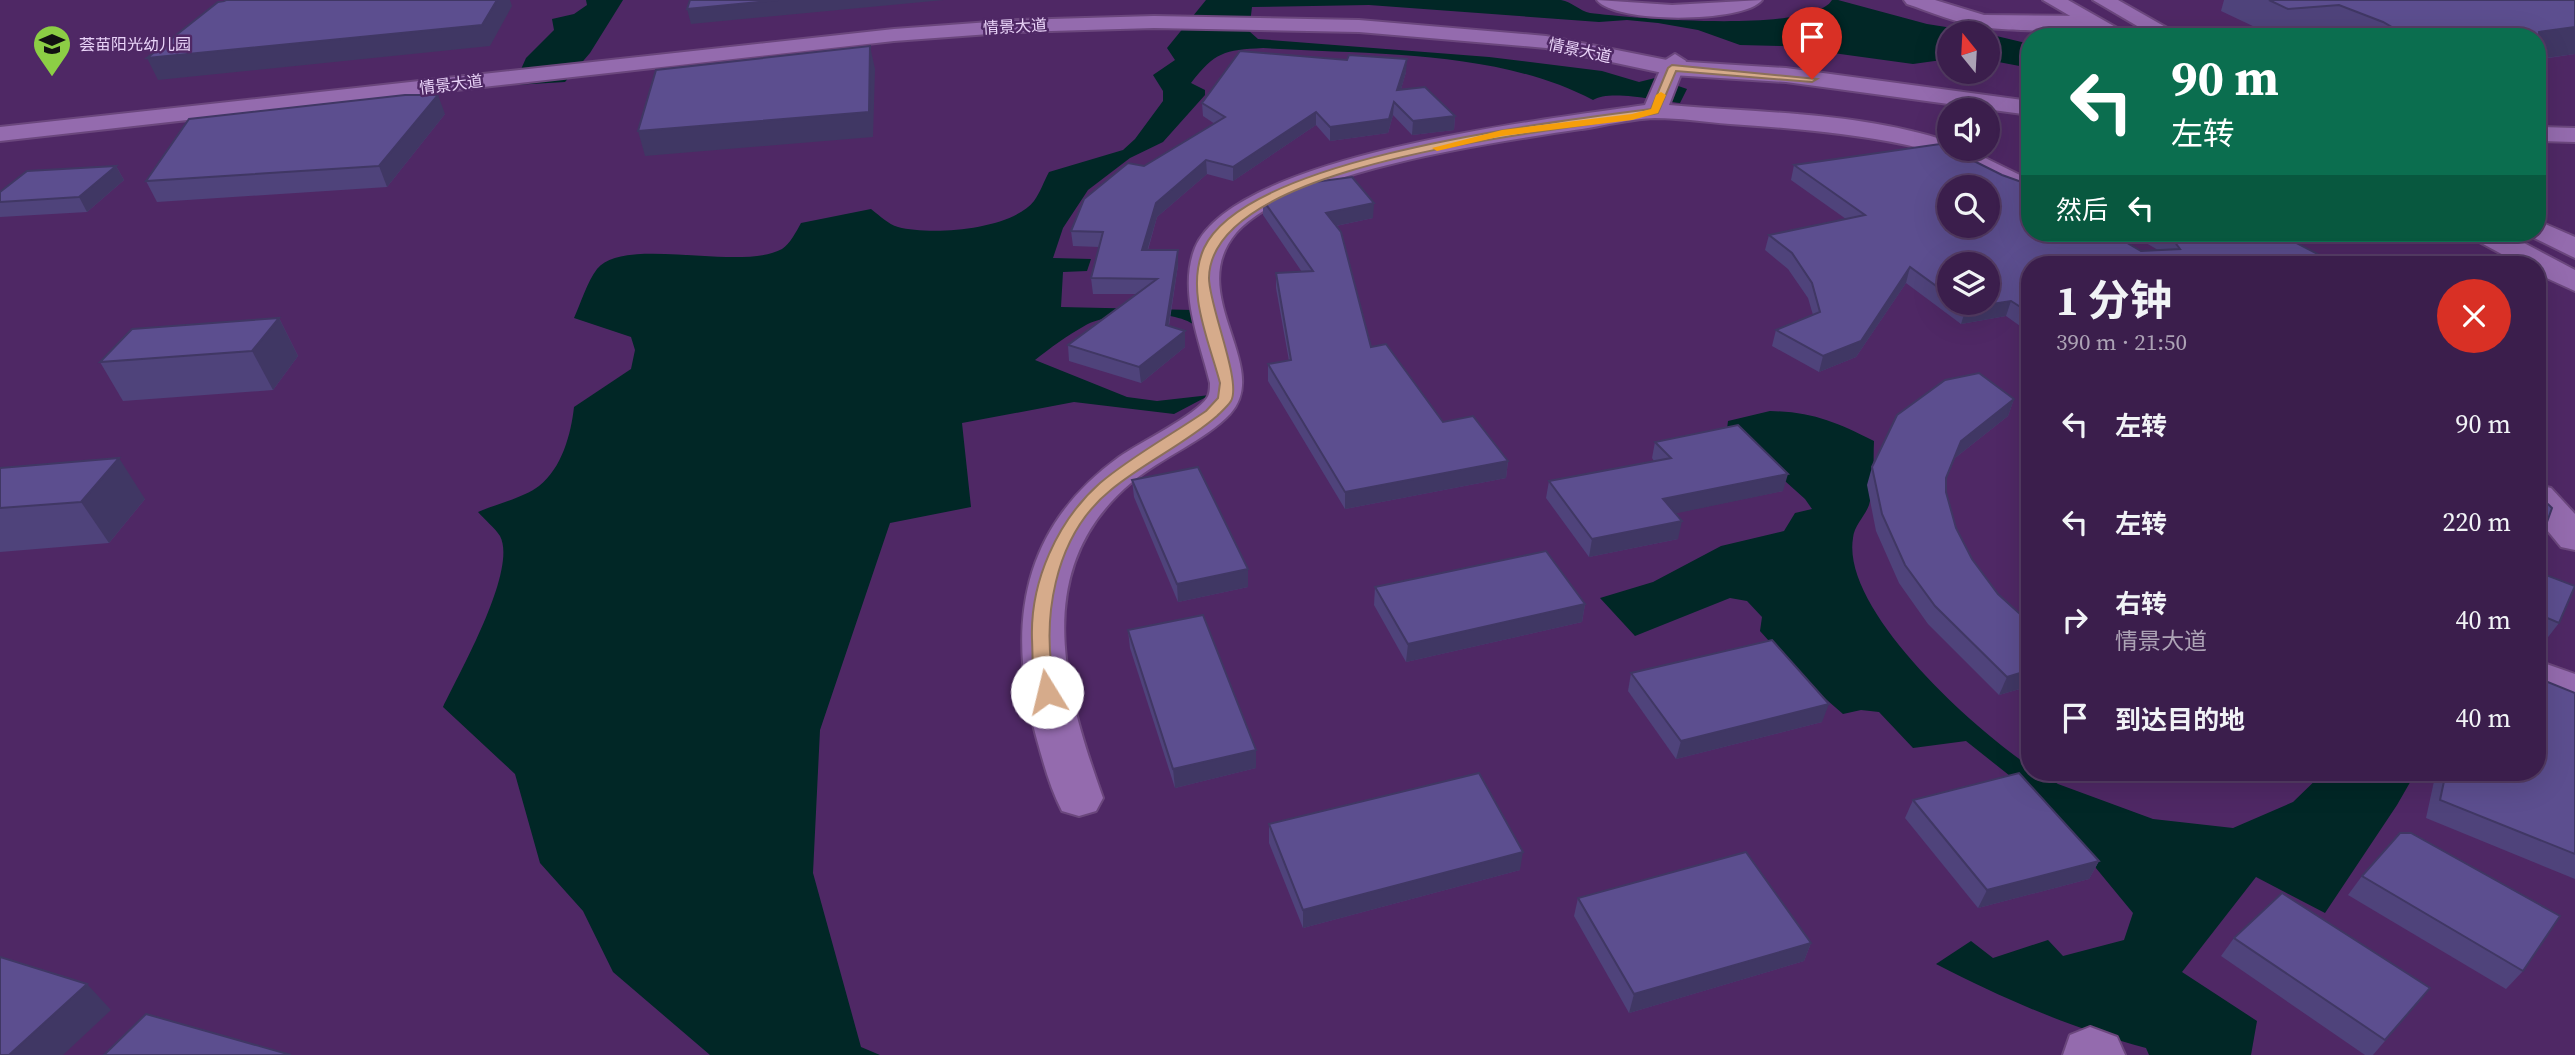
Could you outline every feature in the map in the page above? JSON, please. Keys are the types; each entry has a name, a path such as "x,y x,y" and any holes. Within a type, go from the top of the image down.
{"street":[{"path":"1607,0 1628,8 1656,10 1740,5 1752,0"},
{"path":"1914,0 1982,21 2037,24 2094,22"},
{"path":"2053,0 2105,28"},
{"path":"2103,0 2155,28"},
{"name":"情景大道","path":"0,123 73,120 616,61 961,29 1166,18 1262,19 1546,42 1666,84 1786,75 2021,107"},
{"name":"情景大道","path":"1666,84 1750,64 2021,99"},
{"path":"1079,798 1056,735 1042,670 1040,617 1050,575 1066,533 1105,487 1211,414 1225,399 1227,383 1203,293 1203,274 1210,247 1230,223 1260,201 1301,184 1366,163 1502,133 1666,84 1791,122 1913,139 1951,152 2021,186"},
{"name":"情景大道","path":"0,134 73,120"},
{"path":"2546,134 2575,135"},
{"path":"2546,149 2575,149"},
{"path":"2546,233 2575,249"},
{"path":"2501,242 2527,256"},
{"path":"2546,266 2575,282"},
{"path":"2546,505 2575,538"},
{"path":"2546,679 2575,691"}],"shaded area":[{"path":"586,0 623,0 590,53 565,82 514,85 526,58 554,30 552,19 574,14 587,5"},
{"path":"1206,0 1561,0 1590,13 1718,21 1791,17 1817,11 1832,0 1838,0 1937,26 1937,61 1913,64 1782,46 1740,45 1698,30 1627,20 1599,22 1369,5 1252,7 1249,31 1258,39 1489,57 1602,71 1639,82 1655,78 1687,89 1680,103 1622,96 1593,100 1555,83 1515,71 1432,57 1389,54 1263,48 1229,52 1207,65 1191,83 1205,90 1205,95 1163,142 1130,158 1088,190 1063,228 1053,258 1091,259 1087,271 1063,272 1061,307 1193,310 1197,327 1187,321 1159,315 1111,317 1086,325 1035,360 1127,397 1157,401 1210,395 1174,414 1074,402 962,423 971,507 890,523 820,730 813,873 861,1047 880,1055 710,1055 613,972 583,911 540,863 515,774 443,707 484,622 501,572 503,552 500,536 478,512 525,494 547,479 564,450 574,407 631,369 635,350 631,337 574,318 597,269 611,259 656,254 739,257 763,255 785,247 801,223 871,209 894,226 913,230 970,228 1008,219 1034,201 1049,172 1123,150 1135,139 1163,101 1163,91 1153,75 1175,60 1167,48"},
{"path":"2000,37 2021,42 2021,66 2000,62"},
{"path":"1770,411 1799,413 1824,419 1874,441 1871,498 1853,538 1855,567 1868,599 1889,632 1916,666 1977,725 2021,760 2021,781 2053,781 2153,819 2233,828 2293,802 2315,781 2411,781 2325,913 2256,877 2182,972 2257,1021 2251,1055 2149,1055 2146,1048 2039,1012 1936,964 1971,941 1993,958 2048,940 2063,956 2124,940 2133,913 2039,799 1966,741 1913,748 1879,712 1861,710 1843,714 1805,681 1760,631 1762,617 1747,601 1730,598 1635,636 1600,598 1653,582 1721,546 1784,531 1795,513 1812,509 1805,499 1727,429 1728,421"}],"building":[{"path":"497,0 482,25 147,58 218,2"},
{"path":"690,0 778,0 687,9"},
{"path":"2269,0 2575,0 2575,27 2546,31 2546,28 2393,28 2339,5 2288,9"},
{"path":"870,46 869,112 638,131 656,70"},
{"path":"1240,51 1347,60 1349,55 1407,59 1397,90 1425,87 1455,116 1413,121 1394,102 1389,119 1330,127 1316,112 1233,167 1206,160 1156,203 1142,250 1178,250 1166,325 1185,331 1139,367 1068,345 1157,279 1091,278 1103,232 1071,231 1084,199 1128,163 1144,166 1225,117 1202,103"},
{"path":"405,95 438,95 379,166 146,181 189,119"},
{"path":"1937,144 1937,161 1974,161 2021,182 2021,242 2126,242 2141,251 2180,249 2175,242 2294,242 2322,256 2021,256 2021,307 2011,301 2000,303 2000,252 1937,252 1937,287 1910,267 1861,341 1823,356 1776,330 1820,312 1812,283 1792,253 1769,235 1865,215 1794,165"},
{"path":"116,166 79,197 0,202 0,192 27,171"},
{"path":"1352,177 1374,203 1326,213 1341,232 1371,347 1386,344 1443,422 1473,416 1508,461 1345,492 1268,364 1291,360 1276,273 1313,271 1263,200 1292,185"},
{"path":"279,318 252,351 100,362 132,329"},
{"path":"1979,373 2014,399 1961,441 1946,478 1946,492 1956,528 1972,559 1998,594 2021,615 2021,673 2007,677 1935,606 1905,565 1882,514 1872,467 1897,415 1945,380"},
{"path":"1738,425 1788,474 1663,499 1682,521 1592,539 1549,481 1671,458 1655,442"},
{"path":"119,458 81,502 0,508 0,468"},
{"path":"1198,467 1248,569 1177,584 1132,480"},
{"path":"2546,503 2552,508 2546,525"},
{"path":"1546,551 1585,604 1408,644 1375,587"},
{"path":"2546,575 2575,586 2559,623 2546,617"},
{"path":"1203,615 1256,750 1173,769 1128,630"},
{"path":"1772,640 1829,704 1681,741 1631,673"},
{"path":"2546,681 2575,693 2575,854 2440,800 2444,781 2546,781"},
{"path":"1479,773 1523,852 1303,910 1269,824"},
{"path":"2019,773 2021,781 2026,781 2099,861 1987,890 1913,800"},
{"path":"2400,833 2411,833 2560,916 2523,971 2362,876"},
{"path":"1746,852 1811,943 1634,994 1578,898"},
{"path":"2282,893 2430,988 2385,1040 2234,938"},
{"path":"0,957 87,984 9,1055 0,1055"},
{"path":"146,1014 291,1055 104,1055"}],"slow traffic":[{"path":"1437,148 1502,133 1632,117 1655,111 1661,95"}],"place":[{"name":"荟苗阳光幼儿园","path":"52,78"}],"route":[{"path":"1047,692 1042,670 1040,617 1050,575 1066,533 1105,487 1143,458 1211,414 1225,399 1227,383 1203,293 1203,274 1210,247 1230,223 1260,201 1301,184 1366,163 1502,133 1632,117 1655,111 1672,68 1746,71 1812,79"}]}
